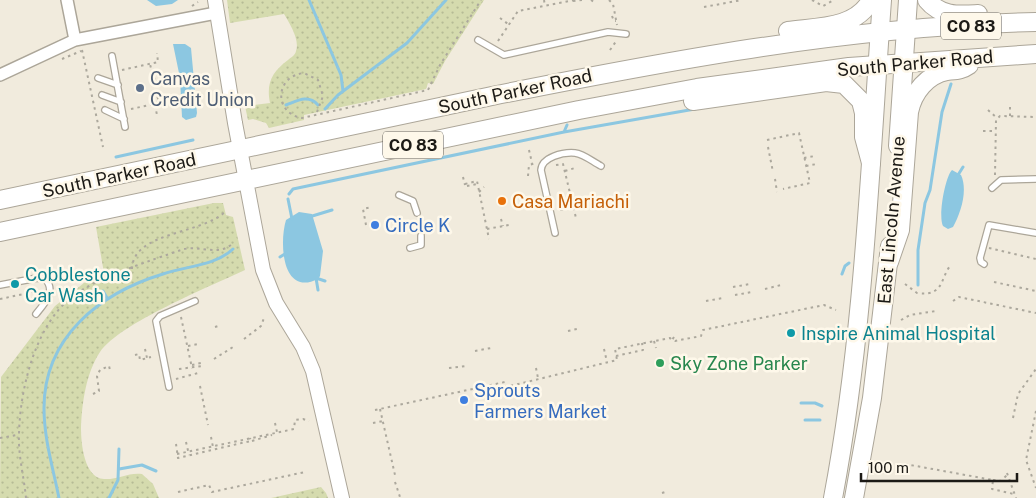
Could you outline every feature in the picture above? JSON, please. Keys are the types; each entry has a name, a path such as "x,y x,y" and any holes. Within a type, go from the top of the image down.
{"main road":[{"path":"768,46 784,32 850,20 862,12 871,0"},
{"name":"East Lincoln Avenue","path":"833,498 858,330 882,0"},
{"name":"East Lincoln Avenue","path":"854,498 872,398 889,262 908,0"},
{"path":"927,0 937,10 955,14 1036,11"},
{"name":"South Parker Road","path":"0,200 632,67 768,46 880,32 1036,22"},
{"name":"South Parker Road","path":"0,232 246,179 648,97 751,80 878,64 1036,54"},
{"path":"889,262 900,230 909,112 912,101 919,89 930,78 943,72 963,69 979,57"},
{"path":"648,97 664,105 826,82 840,83 854,92 863,106 864,138 870,163"}],"street":[{"path":"67,0 78,43"},
{"path":"0,74 78,43 215,6 240,149 267,284 313,371 342,498"}],"lane":[{"path":"478,40 504,55 608,32 626,34"},
{"path":"112,56 126,127"},
{"path":"98,78 118,85"},
{"path":"102,95 121,102"},
{"path":"105,110 124,119"},
{"path":"555,233 541,170 544,161 576,153 601,166"},
{"path":"992,188 1001,180 1036,179"},
{"path":"399,195 413,201 417,213"},
{"path":"984,264 980,258 989,225 1036,233"},
{"path":"410,248 421,245 422,236"},
{"path":"0,285 37,278 45,279 50,287 49,297 36,314"},
{"path":"169,387 156,321 160,316 195,301"}],"path":[{"path":"318,112 323,96 319,82 306,74 296,74 288,78 281,89 282,102 288,112 302,118 428,90 440,65 481,0"},
{"path":"544,0 545,6"},
{"path":"495,45 518,11 582,0"},
{"path":"609,0 613,6 618,29"},
{"path":"704,7 742,0"},
{"path":"812,0 823,6 834,0"},
{"path":"612,16 614,22 616,21"},
{"path":"500,18 509,24"},
{"path":"610,50 616,44 618,37"},
{"path":"78,43 82,51 103,147"},
{"path":"62,60 90,48"},
{"path":"123,78 121,70 158,62 156,53"},
{"path":"128,110 159,103 150,64"},
{"path":"153,79 163,77"},
{"path":"155,105 157,115"},
{"path":"1010,107 1010,117"},
{"path":"988,110 997,118 1036,117"},
{"path":"995,175 995,131 997,118"},
{"path":"983,131 995,131"},
{"path":"767,140 799,133 810,183 783,188"},
{"path":"768,148 773,172"},
{"path":"528,176 529,165 532,162 529,150"},
{"path":"804,158 815,156"},
{"path":"532,162 538,164"},
{"path":"553,166 563,164 576,218"},
{"path":"806,166 817,164"},
{"path":"565,171 575,168"},
{"path":"463,177 466,185 477,182 489,239"},
{"path":"775,179 777,192"},
{"path":"479,192 484,187"},
{"path":"366,225 363,209 372,207"},
{"path":"560,210 573,207"},
{"path":"132,269 133,261 144,246 158,239 213,222 226,211"},
{"path":"501,219 503,226"},
{"path":"487,229 509,225"},
{"path":"26,498 18,435 20,405 24,385 46,329 72,296 100,281 184,249 223,250 232,244"},
{"path":"986,248 1036,259"},
{"path":"905,284 917,293 933,292 942,285 951,265"},
{"path":"994,282 1036,291"},
{"path":"733,287 750,284"},
{"path":"764,289 781,285"},
{"path":"0,299 33,292"},
{"path":"735,295 752,292"},
{"path":"953,301 959,297 1036,313"},
{"path":"706,301 723,298"},
{"path":"375,410 505,382 506,387 617,360 615,350 660,338 673,338 675,341 701,336 703,330 824,305 836,310"},
{"path":"901,320 912,315 936,311"},
{"path":"181,317 192,366"},
{"path":"244,339 261,326 264,318"},
{"path":"568,331 576,329"},
{"path":"654,341 656,348"},
{"path":"616,356 643,350 642,343"},
{"path":"187,345 198,344"},
{"path":"214,359 233,347"},
{"path":"475,351 491,348"},
{"path":"145,349 147,358"},
{"path":"604,349 608,362"},
{"path":"135,355 139,354 140,360 151,357"},
{"path":"180,369 192,366 201,364 196,367 192,366"},
{"path":"93,394 99,391 97,376 100,370 109,366 110,370"},
{"path":"449,368 466,366"},
{"path":"172,379 198,374 196,367"},
{"path":"536,368 539,379"},
{"path":"1013,418 1017,396 1036,369"},
{"path":"200,386 208,425"},
{"path":"483,387 485,392"},
{"path":"448,390 449,394"},
{"path":"457,392 458,397"},
{"path":"415,397 416,401"},
{"path":"411,402 412,407"},
{"path":"380,409 395,475"},
{"path":"1036,411 1026,460 1036,488"},
{"path":"176,444 178,458 238,445 259,437 294,429 295,420 304,419 309,421"},
{"path":"373,423 383,421"},
{"path":"276,423 278,432"},
{"path":"0,438 18,435"},
{"path":"211,437 214,450"},
{"path":"178,454 246,439 250,440"},
{"path":"237,441 238,445"},
{"path":"186,442 189,455"},
{"path":"227,443 228,447"},
{"path":"200,448 203,452"},
{"path":"203,452 204,448"},
{"path":"905,464 1001,481 1007,474 1016,498"},
{"path":"178,492 209,485 212,492 305,472"},
{"path":"993,480 992,489 1014,494"},
{"path":"394,482 400,497"},
{"path":"662,493 668,491"}],"green space":[{"path":"227,0 484,0 445,61 433,84 428,83 426,89 304,115 304,120 269,128 266,123 253,119 248,120 245,106 270,103 269,90 272,78 278,69 295,54 297,47 296,37 284,14 230,23"},
{"path":"214,203 223,203 226,215 233,217 245,270 167,306 126,329 111,341 100,352 91,369 82,409 83,450 92,473 104,479 142,474 153,484 159,498 0,498 1,377 55,306 84,283 104,273 96,227"},
{"path":"321,487 328,498 271,498"}],"water":[{"path":"147,0 178,0 172,4 156,6"},
{"path":"173,44 185,44 191,48 197,113 196,117 186,120 182,117 180,78"},
{"path":"952,170 961,175 964,194 956,221 953,227 948,229 943,226 941,214 947,180"},
{"path":"299,212 312,214 323,251 320,276 318,279 306,283 297,281 290,274 284,254 283,241 286,220"}],"waterway":[{"path":"309,0 341,75 343,91"},
{"path":"325,109 338,95 407,43 446,0"},
{"path":"918,285 918,250 925,203 930,190 942,112 951,84"},
{"path":"286,105 306,99 318,105"},
{"path":"289,194 293,189 564,132 695,109"},
{"path":"564,132 567,125"},
{"path":"116,157 193,140"},
{"path":"958,175 963,167"},
{"path":"288,199 292,219"},
{"path":"309,217 332,210"},
{"path":"59,498 47,442 44,408 47,383 54,360 65,339 98,306 118,293 140,282 163,274 218,259 233,249"},
{"path":"280,257 288,252"},
{"path":"842,274 845,266 849,263"},
{"path":"316,278 318,290"},
{"path":"316,278 325,281"},
{"path":"103,291 107,298"},
{"path":"838,332 839,327"},
{"path":"801,403 815,403 822,406"},
{"path":"805,420 820,420"},
{"path":"109,498 118,480 119,449"},
{"path":"119,469 142,465 156,471"}],"place":[{"name":"Canvas Credit Union","path":"140,88"},
{"name":"Casa Mariachi","path":"502,201"},
{"name":"Circle K","path":"375,225"},
{"name":"Cobblestone Car Wash","path":"15,284"},
{"name":"Inspire Animal Hospital","path":"791,333"},
{"name":"Sky Zone Parker","path":"660,363"},
{"name":"Sprouts Farmers Market","path":"464,400"}]}
